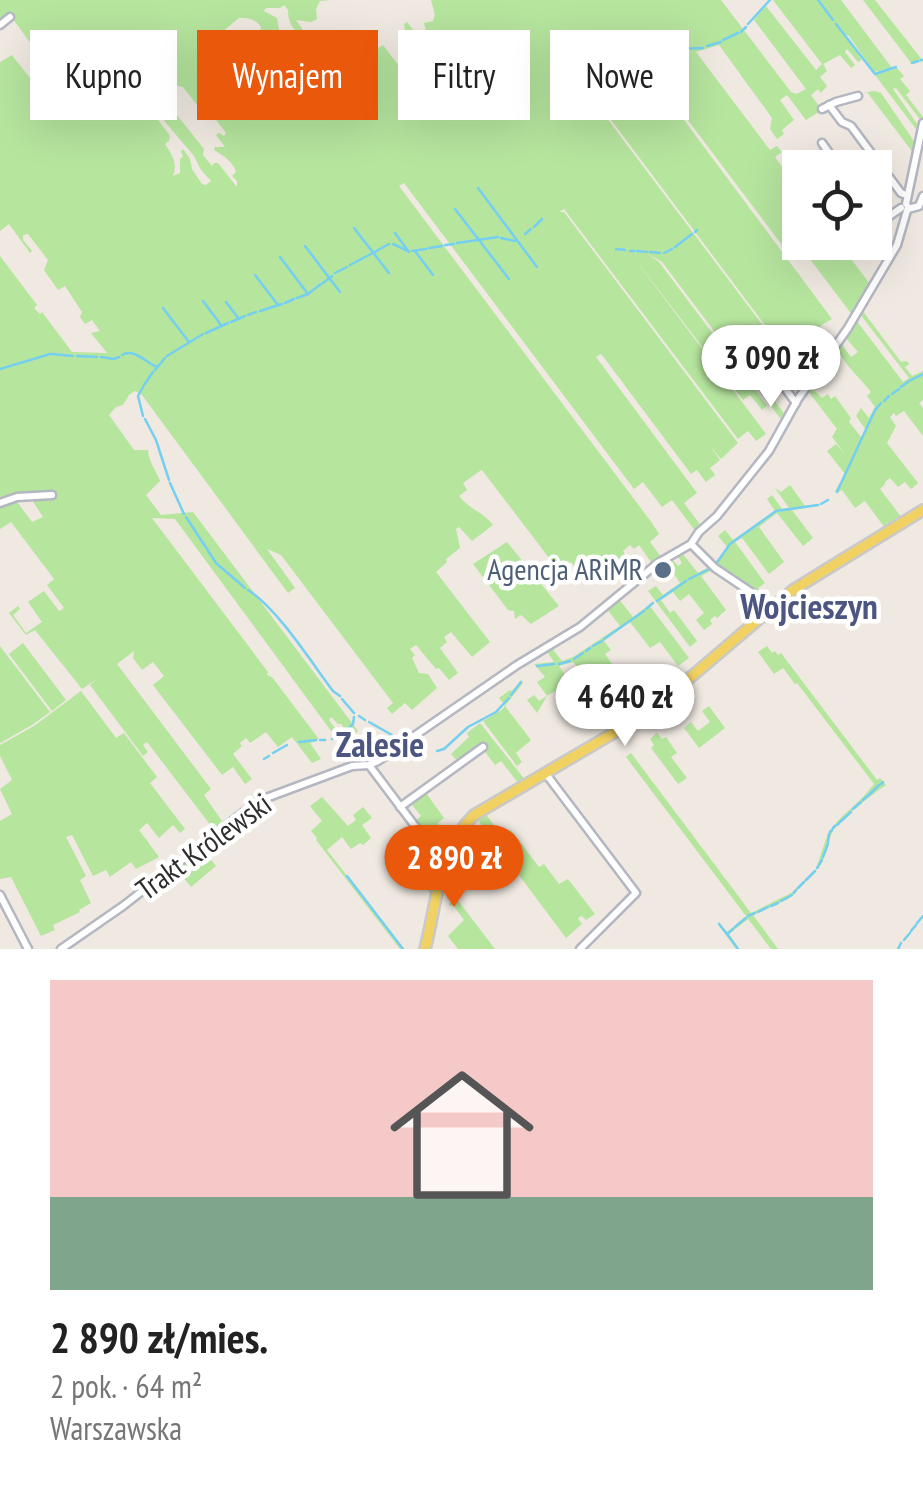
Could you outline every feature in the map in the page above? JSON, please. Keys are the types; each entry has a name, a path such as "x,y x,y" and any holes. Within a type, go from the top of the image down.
{"main road":[{"path":"426,949 444,862 458,832 478,812 661,703 798,586 923,510"}],"street":[{"path":"0,25 10,18"},
{"path":"858,96 826,107 850,126 901,193 905,205"},
{"name":"Trakt Królewski","path":"61,949 147,888 246,808 352,766 378,761 517,664 580,628 658,563 690,544 770,451 900,239 923,124"},
{"path":"822,143 827,150"},
{"path":"892,214 921,200"},
{"path":"750,342 796,403"},
{"path":"0,504 18,497 52,495"},
{"path":"690,544 713,566 773,607"},
{"path":"400,806 483,747"},
{"path":"369,765 444,862"},
{"path":"546,774 636,894 580,949"},
{"path":"0,895 28,949"}],"green space":[{"path":"0,0 331,0 320,1 317,19 296,20 303,30 294,30 284,5 264,11 277,18 279,30 260,30 256,22 239,18 224,30 197,30 197,105 177,85 177,30 30,30 30,43 13,19 0,26"},
{"path":"431,0 721,0 796,94 806,89 754,20 766,6 816,70 822,64 773,0 841,0 892,68 874,72 844,34 862,60 858,62 847,49 845,52 855,65 851,68 840,55 823,64 827,71 820,77 827,86 821,93 818,89 811,95 822,110 806,120 787,95 780,100 794,120 777,139 770,129 772,118 719,45 696,52 770,150 777,146 782,152 775,157 782,167 782,245 688,120 689,30 550,30 550,120 608,120 776,343 767,350 777,364 772,369 796,400 792,405 769,375 760,382 786,416 783,422 662,262 648,254 659,262 767,406 762,410 750,395 743,400 628,250 766,434 756,441 748,431 738,439 564,209 559,212 564,212 738,443 721,459 710,446 720,460 710,468 715,475 706,482 697,470 691,474 601,354 596,357 697,493 684,503 702,527 696,532 672,500 662,507 643,482 634,489 404,183 399,186 652,523 659,534 650,542 662,558 653,565 639,545 634,549 630,545 611,569 590,584 571,562 559,571 480,471 463,483 467,490 459,496 493,525 472,541 459,527 456,529 460,548 436,572 490,642 472,657 451,632 444,637 447,642 440,648 458,673 449,680 416,645 410,649 419,673 428,674 437,688 412,710 405,703 392,714 387,708 393,703 281,555 267,549 295,588 288,593 142,395 135,391 116,407 109,415 134,450 148,450 160,481 146,495 161,515 193,512 358,731 350,737 331,717 329,720 338,732 331,731 175,519 152,518 318,738 310,743 321,759 312,763 292,737 278,747 266,732 250,743 246,738 233,754 252,779 245,784 233,767 222,775 153,685 164,676 153,662 142,670 133,658 134,651 117,664 211,789 204,795 224,824 215,831 147,742 143,745 148,752 143,756 90,685 97,679 82,689 35,630 26,635 9,613 18,606 20,609 13,615 26,633 42,622 28,602 44,591 59,611 64,608 47,585 54,579 11,522 0,529 0,505 15,499 32,522 43,517 31,496 19,496 0,502 0,256 37,305 34,308 42,312 72,352 107,353 91,333 100,331 92,320 85,324 65,286 58,290 44,270 48,260 28,234 23,235 23,240 30,253 9,224 0,231 0,62 12,55 30,78 30,120 158,120 170,136 165,144 175,163 173,176 180,173 183,149 192,169 206,185 211,181 163,120 177,120 177,115 204,149 203,155 212,166 218,163 237,187 233,165 214,150 225,147 216,135 226,133 216,120 378,120 378,48 383,45 398,65 398,120 530,120 530,30 426,30 424,23 433,21 435,15"},
{"path":"863,0 875,0 923,61 912,64"},
{"path":"897,68 910,91 906,95 923,117 922,122 893,89 920,128 919,133 875,75"},
{"path":"867,92 881,93 916,144 914,154"},
{"path":"611,120 684,120 782,252 782,260 788,260 832,319 820,326 834,344 823,358 809,338 794,349 812,373 807,381"},
{"path":"811,260 852,260 870,284 853,316"},
{"path":"862,310 901,362 907,361 905,367 912,376 923,371 923,400 919,403 923,408 923,436 904,411 890,417 896,426 887,443 918,483 911,489 905,482 898,487 890,478 885,482 880,489 902,518 885,528 865,501 855,508 842,490 835,491 845,474 827,451 836,444 845,454 832,437 837,429 808,391 811,387 822,398 828,394 831,399 835,396 862,438 866,430 856,416 861,408 869,418 875,407 867,396 871,392 836,348 840,342 851,357 858,352 845,337 856,320 903,382 909,378 860,314"},
{"path":"790,485 805,506 819,506 792,510 813,538 803,546 777,513 759,527 784,562 769,574 742,538 735,542 765,583 758,588 765,598 714,564 727,547 718,536 725,530 733,540 775,511 767,499 772,495 782,509 789,508 775,488 781,492"},
{"path":"507,542 559,606 531,624 521,615 515,619 514,611 508,610 473,564"},
{"path":"682,553 698,573 711,566 714,569 701,576 726,610 710,620 712,624 704,630 696,620 704,613 689,594 680,601 673,592 661,600 670,613 674,610 697,641 690,647 648,591 656,586 663,595 680,583 665,561 671,558 678,566 682,563 677,555"},
{"path":"618,598 633,617 649,605 689,658 678,666 660,642 650,648 630,622 604,641 611,650 605,654 613,671 601,681 588,664 580,670 573,662 559,666 586,704 573,715 555,691 547,696 537,682 545,677 534,664 554,662 546,650 551,647 562,661 573,657 620,626 606,608"},
{"path":"23,643 66,700 52,711 9,654"},
{"path":"0,646 50,712 0,743"},
{"path":"767,646 772,653 781,653 877,780 880,778 886,785 835,828 817,870 830,831 874,784 797,683 783,668 774,674 758,652"},
{"path":"521,680 523,683 505,706 531,740 516,753 522,762 517,766 483,721 503,709 505,705 499,698"},
{"path":"81,691 116,738 124,733 157,777 150,783 185,829 180,833 173,825 159,838 147,823 139,830 159,857 136,869 131,862 110,877 106,870 93,876 72,835 66,837 86,876 80,880 91,903 41,936 11,877 0,879 0,821 12,814 0,789 12,780 0,756 0,745 34,726"},
{"path":"534,695 539,701 547,696 537,713 527,700"},
{"path":"709,706 725,728 699,748 684,728 691,722 698,731 710,722 702,711"},
{"path":"480,723 526,781 519,784 501,761 495,765 483,749 459,763 451,754"},
{"path":"657,733 662,739 666,737 677,753 671,757 687,778 678,784 651,748 654,745 650,739"},
{"path":"631,753 751,913 791,893 815,870 788,899 753,915 778,949 771,949 748,919 729,934 736,949 718,924 727,932 746,916 626,757"},
{"path":"426,793 444,818 438,823 450,839 445,849 433,833 426,837 415,821 421,816 410,802"},
{"path":"322,797 348,826 363,807 372,818 362,825 371,838 363,845 351,849 342,837 327,850 404,949 400,949 311,831 322,821 310,806"},
{"path":"485,813 502,836 511,830 539,867 544,864 559,884 568,879 595,914 586,920 578,918 582,924 566,938 477,819"},
{"path":"426,844 441,865 433,897 401,856 413,847 418,853"},
{"path":"201,847 216,866 191,887 176,868 185,860 194,870 200,864 193,854"},
{"path":"456,898 495,949 458,949 448,936 464,920 449,904"}],"waterway":[{"path":"748,24 770,0"},
{"path":"818,0 833,20"},
{"path":"836,24 875,74 896,67"},
{"path":"741,32 746,27"},
{"path":"723,40 738,33"},
{"path":"707,46 721,42"},
{"path":"689,49 703,48"},
{"path":"912,63 918,61"},
{"path":"478,188 537,267"},
{"path":"455,209 509,279"},
{"path":"534,227 542,219"},
{"path":"354,228 389,273"},
{"path":"525,234 531,229"},
{"path":"395,233 409,252"},
{"path":"675,247 692,234"},
{"path":"457,243 498,237"},
{"path":"501,238 515,241"},
{"path":"369,255 389,244"},
{"path":"393,244 408,251"},
{"path":"445,245 454,244"},
{"path":"305,246 340,292"},
{"path":"429,248 442,246"},
{"path":"412,251 426,249"},
{"path":"616,249 625,250"},
{"path":"664,253 672,249"},
{"path":"415,251 433,275"},
{"path":"637,251 647,252"},
{"path":"650,252 660,253"},
{"path":"350,265 367,256"},
{"path":"280,257 308,294"},
{"path":"335,273 347,267"},
{"path":"255,275 278,305"},
{"path":"323,283 332,276"},
{"path":"297,298 321,284"},
{"path":"285,303 294,299"},
{"path":"203,301 221,325"},
{"path":"226,302 239,319"},
{"path":"260,311 282,304"},
{"path":"163,308 189,342"},
{"path":"248,315 256,312"},
{"path":"231,322 245,316"},
{"path":"206,333 228,323"},
{"path":"167,356 203,334"},
{"path":"0,369 50,354"},
{"path":"52,354 73,356"},
{"path":"122,355 135,354 157,367"},
{"path":"77,356 97,357"},
{"path":"101,357 119,357"},
{"path":"155,370 165,358"},
{"path":"144,385 153,372"},
{"path":"911,380 923,374"},
{"path":"901,387 909,381"},
{"path":"143,387 138,396 143,416"},
{"path":"892,394 899,389"},
{"path":"884,401 889,396"},
{"path":"837,492 881,403"},
{"path":"145,419 169,480"},
{"path":"170,483 184,514"},
{"path":"821,504 828,500"},
{"path":"716,564 730,544 776,511 818,505"},
{"path":"186,517 216,563 245,588"},
{"path":"689,579 709,569"},
{"path":"657,601 686,581"},
{"path":"248,590 282,623 340,696"},
{"path":"646,609 653,603"},
{"path":"604,639 644,611"},
{"path":"593,646 602,641"},
{"path":"586,651 590,648"},
{"path":"574,659 583,653"},
{"path":"559,664 570,661"},
{"path":"537,666 554,664"},
{"path":"511,695 521,682"},
{"path":"437,751 496,712 509,698"},
{"path":"342,699 354,713"},
{"path":"359,716 365,720"},
{"path":"347,730 354,717"},
{"path":"369,722 392,735"},
{"path":"332,739 338,737"},
{"path":"299,742 316,740"},
{"path":"320,740 325,740"},
{"path":"273,753 287,745"},
{"path":"264,759 269,756"},
{"path":"871,793 879,785"},
{"path":"863,800 870,794"},
{"path":"853,809 861,802"},
{"path":"840,822 851,812"},
{"path":"828,842 829,834"},
{"path":"823,857 828,844"},
{"path":"819,865 822,860"},
{"path":"806,880 815,871"},
{"path":"347,876 403,949"},
{"path":"798,888 804,882"},
{"path":"781,901 792,895"},
{"path":"771,906 778,903"},
{"path":"758,912 768,907"},
{"path":"748,916 755,913"},
{"path":"917,923 923,916"},
{"path":"735,927 746,918"},
{"path":"719,924 727,934"},
{"path":"911,931 916,925"},
{"path":"733,929 727,934 738,949"},
{"path":"904,940 910,933"},
{"path":"898,949 901,943"}],"place":[{"name":"Agencja ARiMR","path":"663,570"}],"district":[{"name":"Wojcieszyn","path":"809,607"},
{"name":"Zalesie","path":"380,745"}]}
